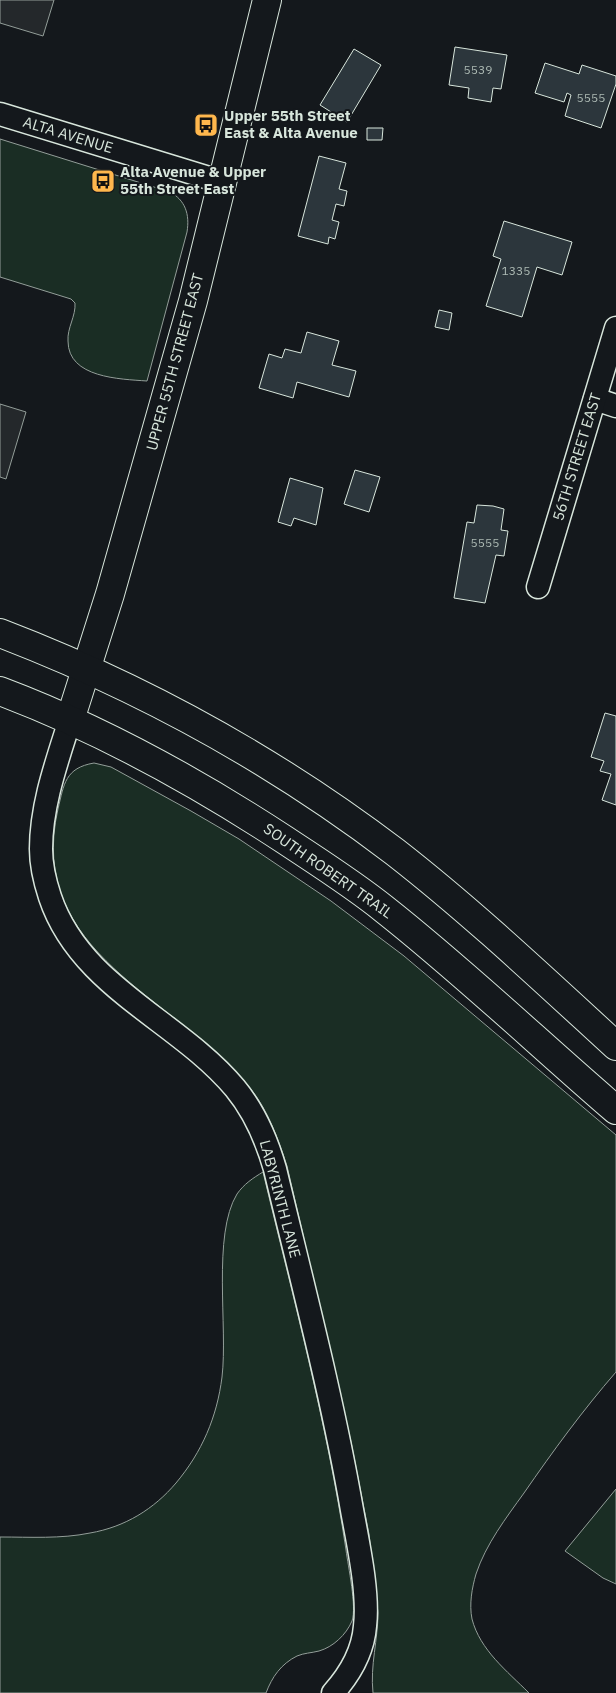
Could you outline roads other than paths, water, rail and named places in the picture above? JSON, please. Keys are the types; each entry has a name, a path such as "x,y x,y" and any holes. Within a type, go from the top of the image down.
{"main road":[{"name":"UPPER 55TH STREET EAST","path":"70,720 110,594 190,309 267,0"},
{"path":"0,633 87,669 157,702 266,764 351,820 440,889 616,1046"},
{"name":"SOUTH ROBERT TRAIL","path":"0,691 70,720 204,789 252,818 344,880 419,937 616,1110"}],"street":[{"name":"ALTA AVENUE","path":"0,114 222,182"},
{"name":"56TH STREET EAST","path":"538,587 616,328"},
{"path":"595,398 616,406"},
{"name":"LABYRINTH LANE","path":"70,720 50,788 42,831 42,865 54,909 68,936 95,968 203,1057 234,1087 259,1127 275,1169 339,1445 349,1492 362,1577 366,1624 362,1645 348,1674 333,1693"}],"place":[{"name":"Upper 55th Street East & Alta Avenue","path":"206,125"},
{"name":"Alta Avenue & Upper 55th Street East","path":"103,181"}]}
